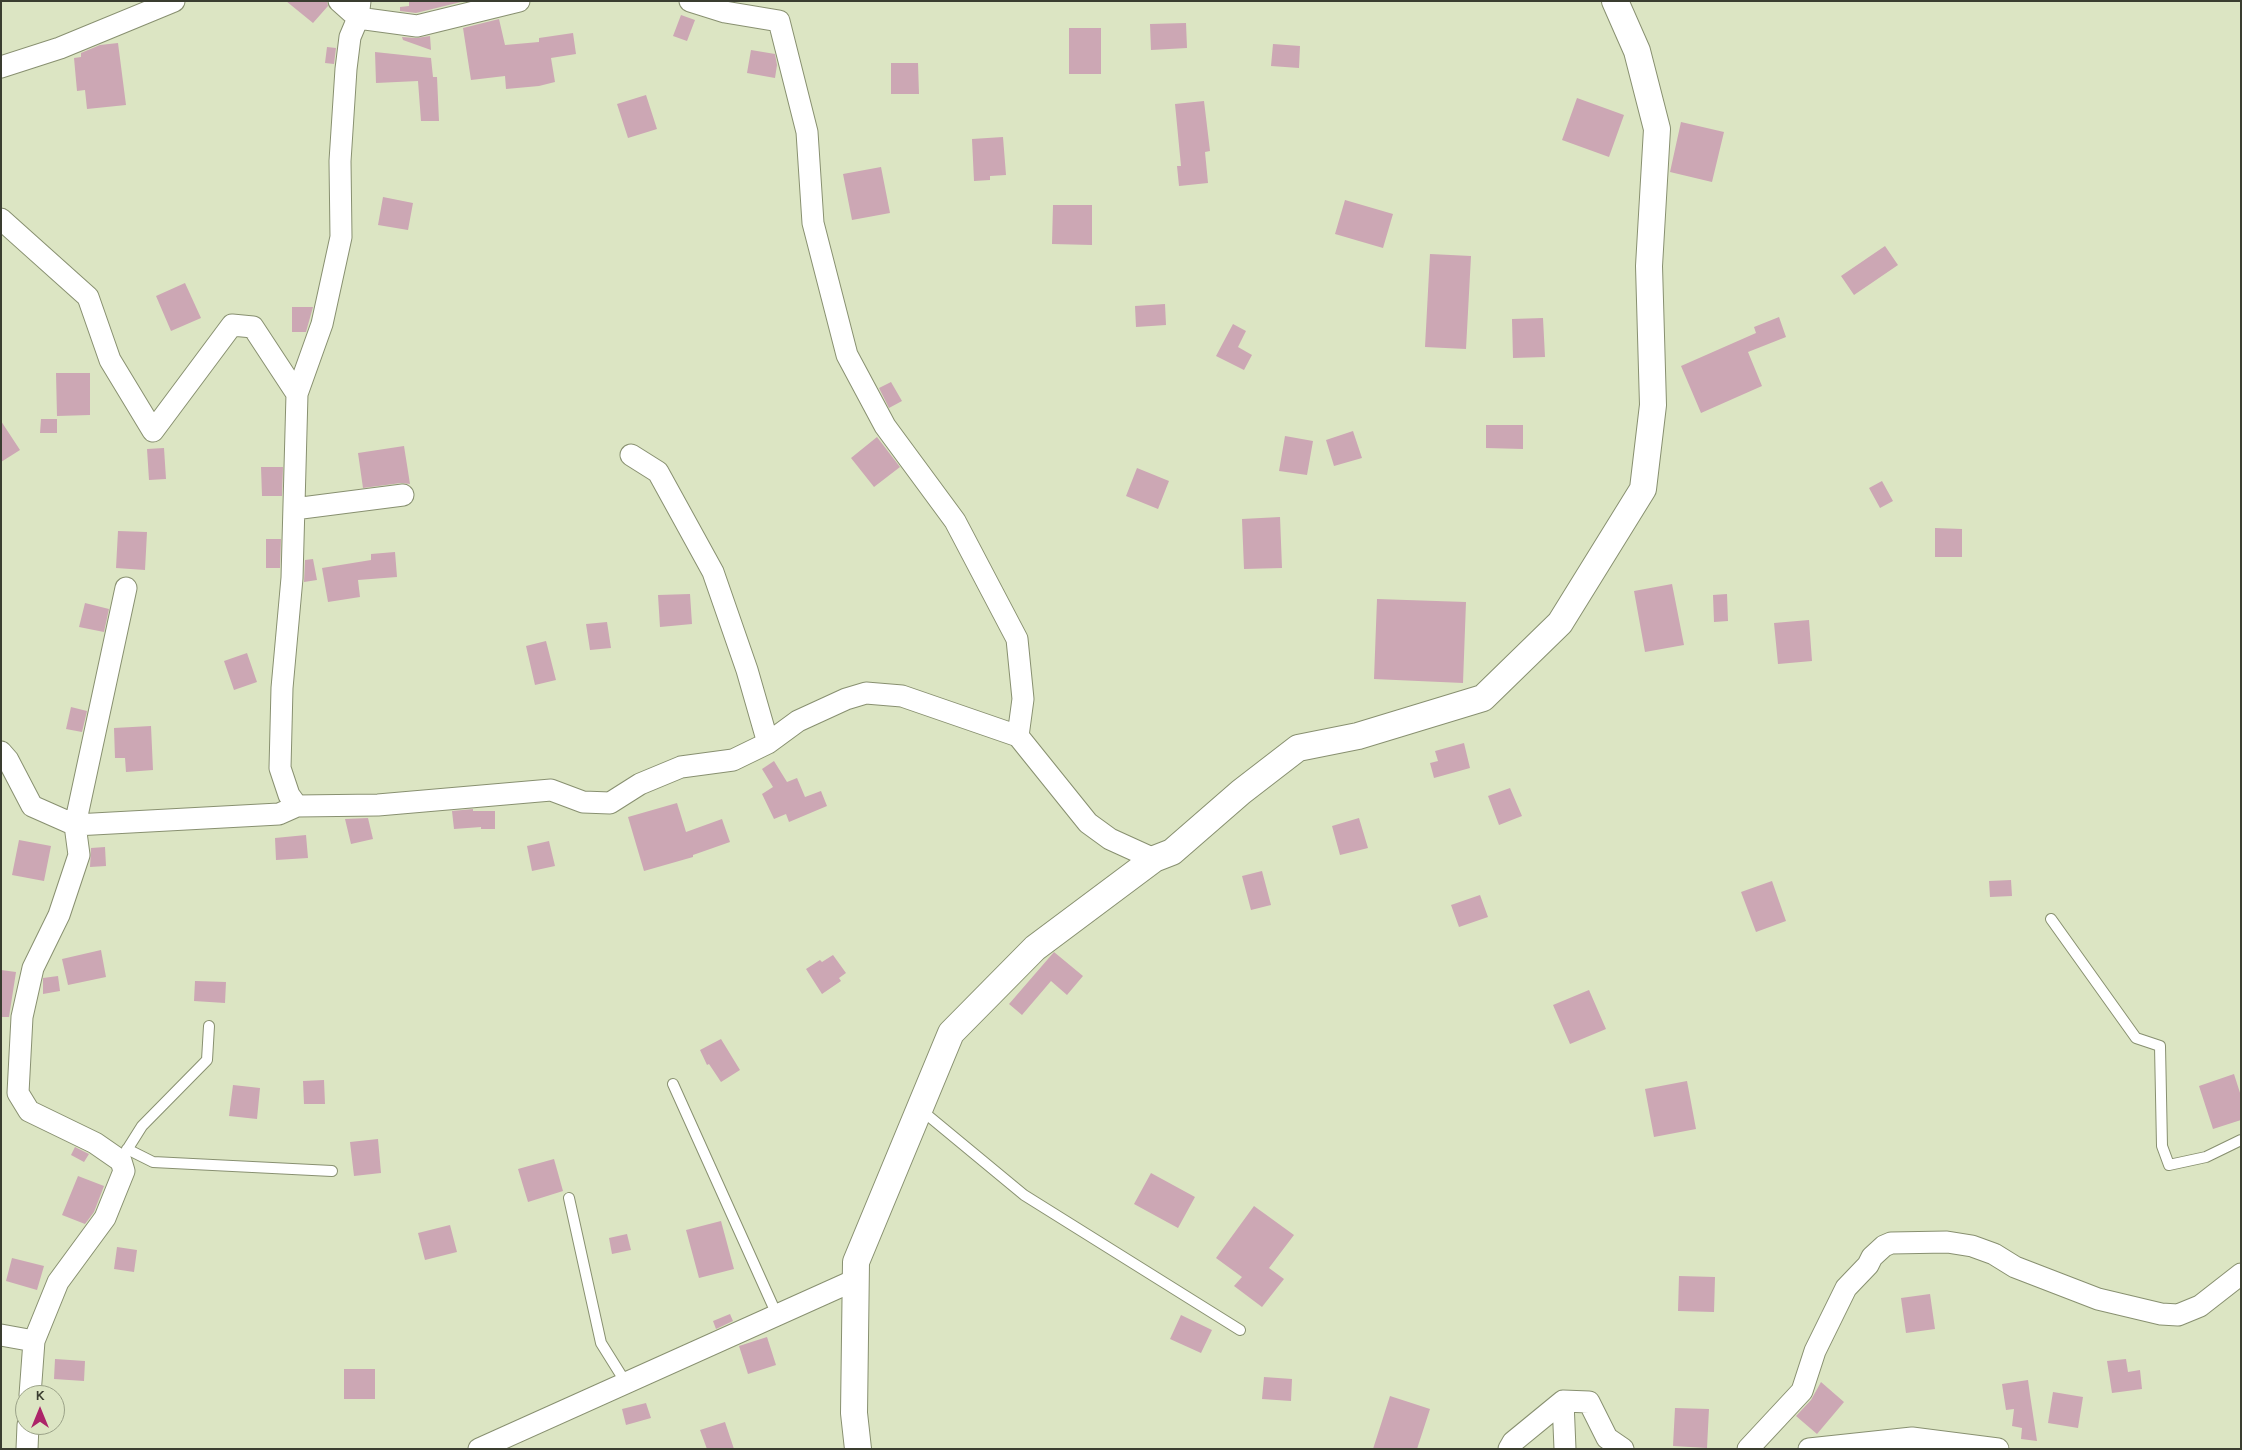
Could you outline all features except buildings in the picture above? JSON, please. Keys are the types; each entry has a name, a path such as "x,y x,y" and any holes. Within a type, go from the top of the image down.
{"street":[{"path":"1,67 60,48 174,1"},
{"path":"339,1 359,10 417,26 519,1"},
{"path":"690,1 725,12 779,21 807,132 813,223 847,355 885,426 955,521 1017,639 1023,699 1018,736"},
{"path":"858,1449 854,1413 856,1262 951,1033 1035,948 1154,859 1172,852 1241,792 1298,748 1358,736 1483,698 1560,624 1643,489 1653,405 1649,266 1657,129 1637,51 1615,1"},
{"path":"297,806 289,795 280,768 282,688 292,578 297,394 322,324 341,237 340,161 346,69 350,37 359,10"},
{"path":"1,218 88,297 110,360 154,432 232,325 253,327 297,394"},
{"path":"631,455 658,472 713,572 747,670 768,743"},
{"path":"294,509 403,495"},
{"path":"31,1385 34,1341 58,1282 105,1218 124,1171 124,1155 29,1111 18,1093 24,1009 33,968 59,915 79,855 75,826 126,588"},
{"path":"1,752 8,760 32,806 75,826 279,814 297,806 378,805 551,790 583,802 610,802 640,784 681,767 733,760 768,743 798,721 846,699 866,693 902,696 1018,736 1088,823 1110,839 1154,859"},
{"path":"1748,1449 1802,1391 1815,1351 1846,1288 1868,1265 1872,1257 1884,1246 1891,1243 1947,1242 1972,1246 1994,1254 2015,1267 2098,1299 2161,1314 2178,1315 2200,1306 2241,1274"},
{"path":"479,1449 856,1280"},
{"path":"1,1335 34,1341"},
{"path":"1563,1401 1565,1449"},
{"path":"1508,1449 1513,1442 1563,1401 1589,1402 1607,1438 1623,1449"},
{"path":"26,1449 27,1435"},
{"path":"1809,1449 1912,1438 1998,1449"}],"lane":[{"path":"2051,919 2136,1038 2160,1046 2162,1146 2170,1165 2206,1157 2241,1140"},
{"path":"209,1026 207,1060 142,1126 124,1155 153,1162 332,1171"},
{"path":"673,1084 777,1315"},
{"path":"919,1108 1024,1195 1240,1330"},
{"path":"569,1198 601,1343 626,1383"}]}
